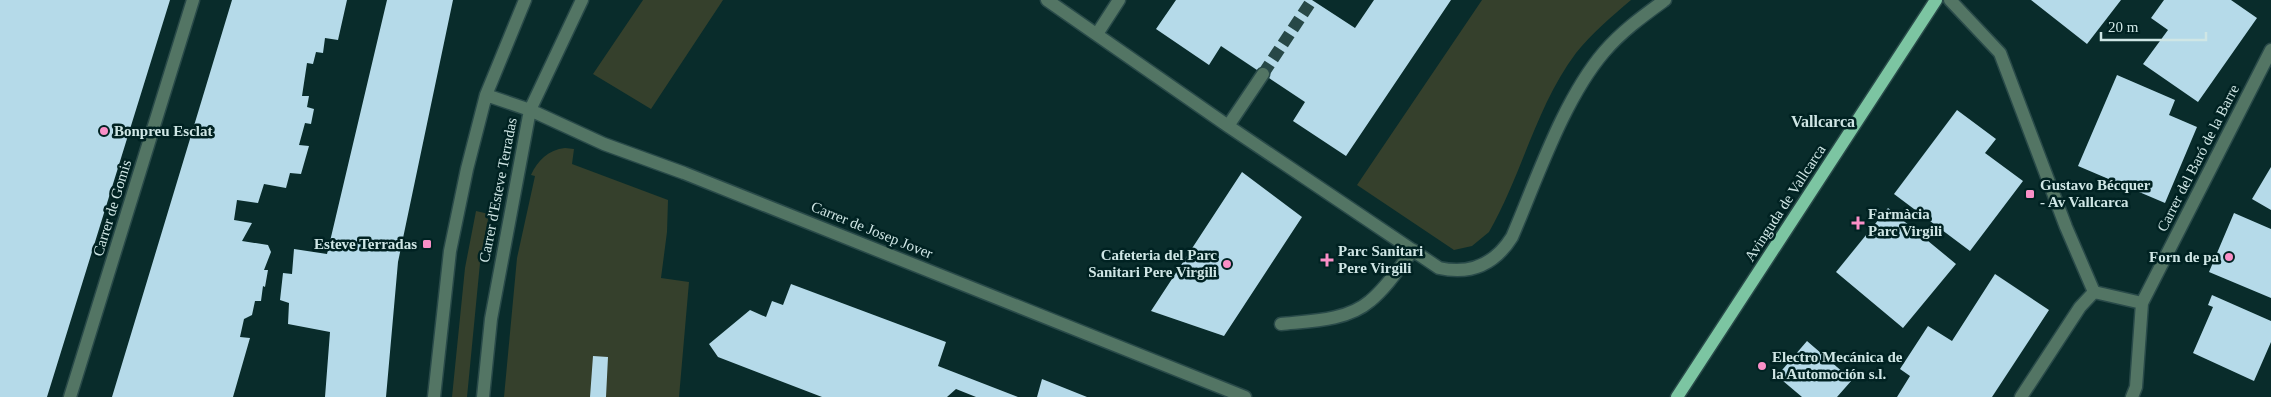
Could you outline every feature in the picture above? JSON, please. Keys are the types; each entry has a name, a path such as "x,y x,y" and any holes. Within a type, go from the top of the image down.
{"main road":[{"name":"Avinguda de Vallcarca","path":"1677,397 1936,0"}],"street":[{"name":"Carrer de Gomis","path":"70,397 193,0"},
{"name":"Carrer d'Esteve Terradas","path":"434,397 450,251 486,95 525,0"},
{"name":"Carrer d'Esteve Terradas","path":"483,397 491,319 530,110 582,0"},
{"path":"1047,0 1228,126 1439,268 1453,271 1481,267 1493,260 1504,250 1512,237 1568,107 1584,78 1603,53 1629,26 1665,0"},
{"path":"1096,34 1119,0"},
{"path":"1950,0 2000,53 2063,220 2094,292"},
{"name":"Carrer del Baró de la Barre","path":"2132,397 2136,387 2142,304 2271,50"},
{"path":"1228,126 1263,74"},
{"name":"Carrer de Josep Jover","path":"486,95 530,110 604,144 702,180 1246,397"},
{"path":"1280,324 1322,320 1347,313 1369,302 1413,250"},
{"path":"2094,292 2142,304"},
{"path":"2021,397 2080,307 2094,292"}],"green space":[{"path":"643,0 723,0 651,109 593,74"},
{"path":"1482,0 1631,0 1589,39 1576,53 1562,74 1550,95 1501,210 1489,232 1472,246 1454,250 1357,185"},
{"path":"565,148 574,149 572,164 668,200 667,232 661,278 689,282 679,397 504,397 517,258 535,176 531,175 537,165 549,153"},
{"path":"476,211 489,214 480,263 467,397 452,397 465,268"}],"building":[{"path":"0,0 170,0 47,397 0,397"},
{"path":"232,0 347,0 338,40 325,38 323,53 316,52 313,64 307,63 302,96 309,96 307,107 314,109 311,124 305,123 299,145 309,146 301,174 290,173 286,188 264,184 258,203 237,200 234,220 252,223 242,241 268,245 271,252 264,270 268,270 261,301 255,301 252,315 244,319 240,337 250,338 233,397 112,397"},
{"path":"387,0 453,0 398,262 386,397 325,397 330,332 288,324 289,303 280,300 283,273 292,274 294,249 327,254"},
{"path":"1176,0 1312,0 1355,28 1374,0 1451,0 1346,156 1293,121 1305,102 1221,46 1209,65 1156,29"},
{"path":"2031,0 2121,0 2087,44"},
{"path":"2164,0 2231,0 2257,18 2198,102 2143,64 2168,30 2151,18"},
{"path":"2117,75 2175,100 2169,115 2197,127 2165,203 2078,166"},
{"path":"1957,110 1996,139 1985,153 2023,181 1970,251 1894,194"},
{"path":"2271,167 2271,210 2252,199"},
{"name":"Cafeteria del Parc Sanitari Pere Virgili","path":"1242,172 1302,217 1224,336 1151,311"},
{"path":"1888,208 1956,264 1903,328 1836,272"},
{"path":"2234,213 2271,229 2271,298 2209,272"},
{"path":"1995,274 2049,310 1992,397 1897,397 1910,376 1900,369 1928,326 1952,341"},
{"path":"791,284 946,342 938,366 1018,397 976,397 956,389 947,397 822,397 718,357 709,344 750,310 766,317 772,301 783,305"},
{"path":"2212,295 2271,321 2271,342 2254,381 2193,353 2213,307 2208,305"},
{"path":"1807,341 1852,380 1837,397 1802,397 1777,376"},
{"path":"593,356 608,357 606,397 590,397"},
{"path":"1042,379 1087,397 1037,397"}],"tunnel":[{"path":"1263,74 1312,0"}],"place":[{"name":"Bonpreu Esclat","path":"104,131"},
{"name":"Gustavo Bécquer - Av Vallcarca","path":"2030,194"},
{"name":"Farmàcia Parc Virgili","path":"1858,223"},
{"name":"Esteve Terradas","path":"427,244"},
{"name":"Forn de pa","path":"2229,257"},
{"name":"Parc Sanitari Pere Virgili","path":"1327,260"},
{"name":"Cafeteria del Parc Sanitari Pere Virgili","path":"1227,264"},
{"name":"Electro Mecánica de la Automoción s.l.","path":"1762,366"}],"district":[{"name":"Vallcarca","path":"1823,121"}]}
